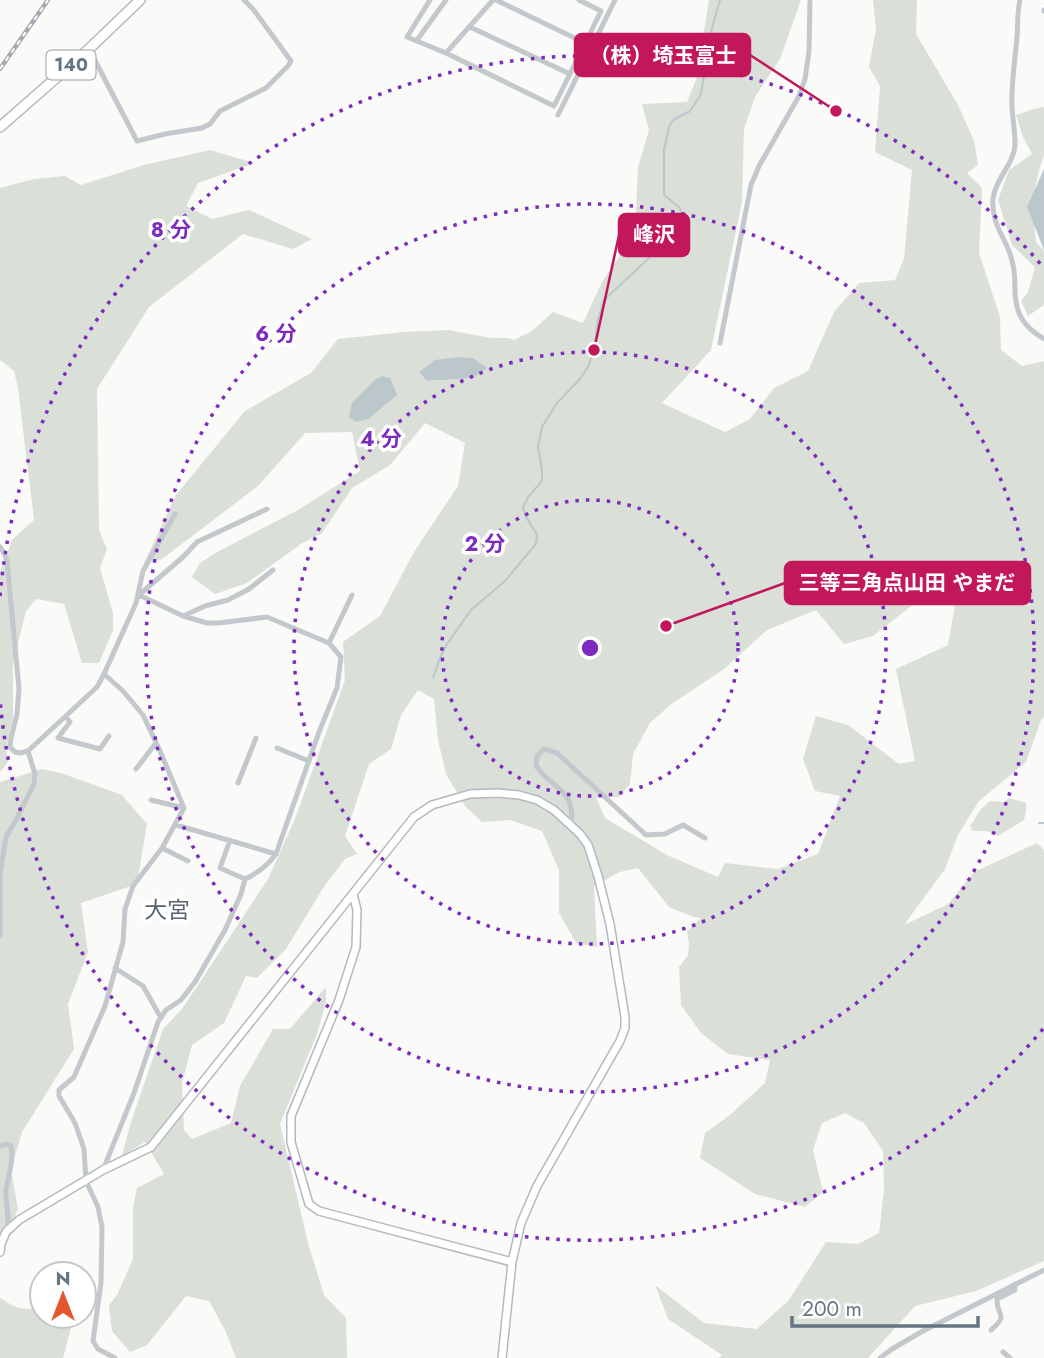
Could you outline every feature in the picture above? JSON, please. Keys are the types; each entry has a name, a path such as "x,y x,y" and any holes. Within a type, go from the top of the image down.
{"highway":[{"name":"140","path":"0,127 140,0"}],"street":[{"path":"89,49 137,141 202,128 210,124 220,111 266,88 291,61 244,0"},
{"path":"430,0 407,37 554,106 601,10 582,1"},
{"path":"416,40 446,0"},
{"path":"446,53 495,0 585,43"},
{"path":"558,115 615,0"},
{"path":"720,343 751,185 799,96 805,79 809,51 810,0"},
{"path":"1020,0 1013,69 1014,151 996,188 993,199 994,214 995,225 1014,267 1014,299 1019,314 1029,329 1044,339"},
{"path":"470,27 570,74"},
{"path":"139,595 183,557 197,541 267,509"},
{"path":"0,547 7,561 19,689 10,747 20,753 28,751 97,687 139,595 143,572 176,514"},
{"path":"183,616 205,606 229,600 249,589 273,570"},
{"path":"103,1170 161,1018 166,1010 181,1000 195,982 225,930 245,879 271,862 276,854 337,688 341,657 329,643 267,617 206,623 183,616 139,595"},
{"path":"329,643 352,595"},
{"path":"104,674 143,715 184,808 162,848 133,886 125,909 123,942 106,1006 74,1077 59,1090 59,1096 75,1123 84,1149 86,1181 98,1207 102,1227 101,1283 93,1341 98,1349 115,1358"},
{"path":"66,717 70,722 58,738 100,749 109,736"},
{"path":"238,783 256,738"},
{"path":"136,769 156,743"},
{"path":"277,748 309,761"},
{"path":"571,825 573,811 568,797 543,775 536,765 537,756 544,749 557,753 646,835 665,834 683,825 705,838"},
{"path":"0,935 0,873 6,837 34,784 35,774 28,751"},
{"path":"6,1232 19,1220 61,1193 151,1147 414,817 432,805 470,794 519,795 537,800 554,810 588,845 610,924 622,991 625,1028 537,1186 522,1223 512,1262 502,1358"},
{"path":"151,800 184,808"},
{"path":"176,825 276,854"},
{"path":"230,841 220,868 245,879"},
{"path":"162,848 188,861"},
{"path":"353,894 358,910 356,947 339,1000 291,1116 291,1142 309,1204 319,1211 512,1262"},
{"path":"115,968 143,986 161,1018"},
{"path":"0,1146 11,1146 13,1156 6,1193 9,1225 0,1252"},
{"path":"880,1358 923,1331 1044,1270"},
{"path":"991,1331 1001,1319 997,1299 1015,1290 1015,1284"},
{"path":"1003,1352 1010,1358"}],"shaded area":[{"path":"709,0 801,0 780,59 755,97 744,129 742,202 711,350 662,403 725,432 750,419 774,388 808,371 834,312 859,283 895,280 904,259 912,170 875,152 880,86 869,67 876,29 873,0 917,0 916,34 958,105 974,141 978,165 967,173 982,188 979,253 1000,317 1001,350 1022,366 1044,361 1044,717 1026,762 979,801 958,835 945,869 904,925 948,904 974,872 1037,843 1044,850 1044,1261 976,1291 915,1306 868,1358 719,1358 722,1355 668,1319 655,1285 704,1323 757,1329 789,1300 826,1242 858,1244 879,1233 884,1190 883,1151 864,1123 845,1113 822,1123 813,1150 823,1192 805,1207 755,1194 700,1158 705,1133 730,1115 765,1083 770,1060 728,1054 701,1033 681,1005 679,967 688,955 687,931 701,918 669,907 638,868 620,872 594,886 597,947 576,943 559,913 559,870 542,831 510,820 482,822 465,806 446,774 438,740 434,699 418,690 401,715 391,749 369,764 345,836 357,854 345,859 323,888 286,949 257,978 246,976 224,1023 192,1045 182,1083 184,1130 192,1139 231,1123 240,1086 273,1029 290,1029 326,987 326,1002 317,1034 280,1124 308,1243 324,1295 346,1318 347,1358 236,1358 209,1301 186,1296 147,1345 130,1352 112,1331 109,1305 117,1295 133,1259 133,1207 137,1188 164,1174 145,1142 122,1156 163,1029 182,1009 268,879 295,819 345,680 343,642 380,616 414,552 458,486 465,443 425,423 390,465 352,488 322,533 301,544 247,583 215,594 192,577 200,563 298,510 360,471 352,432 305,433 258,486 162,559 144,563 176,495 245,411 311,373 338,339 448,330 514,340 532,331 553,312 583,323 602,282 635,234 638,167 649,130 642,104 687,102 696,80","holes":["436,360 472,378 427,381 419,372","958,587 948,645 896,669 915,761 899,764 848,725 816,716 803,759 815,791 840,796 818,854 778,869 725,863 718,877 667,855 605,818 596,797 619,797 630,784 633,754 650,723 670,705 724,669 767,630 816,610 844,644 873,636 915,603 938,589"]},
{"path":"1044,107 1044,155 1032,204 1036,242 1044,251 1044,305 1028,316 1021,301 1028,292 1035,267 1012,245 998,200 1009,170 1032,154 1016,115"},
{"path":"210,150 254,163 198,183 186,206 212,219 249,210 312,239 293,249 243,234 149,307 97,389 99,530 107,549 100,568 113,613 113,630 99,663 82,663 64,604 36,599 26,611 13,664 13,717 6,750 8,762 0,772 0,573 12,540 34,520 18,388 14,371 0,360 0,188 34,179 65,176 81,185 144,165"},
{"path":"1044,169 1044,250 1027,207"},
{"path":"473,358 487,368 473,378 427,381 419,372 435,360"},
{"path":"382,376 390,378 397,395 368,419 356,422 349,417 352,403"},
{"path":"42,769 122,795 147,824 137,884 81,903 88,952 68,1004 74,1049 22,1132 11,1170 18,1209 0,1249 0,782"},
{"path":"1009,798 1026,803 1024,820 998,836 987,831 973,831 970,826 980,810 990,801 1004,802"},
{"path":"0,1298 28,1309 28,1330 70,1330 63,1358 0,1358"}],"waterway":[{"path":"433,678 447,644 471,610 505,581 536,544 537,535 523,507 542,481 538,447 542,427 557,403 588,367 604,300 649,258 659,230 679,219 680,208 664,195 664,150 673,120 690,111 701,94 712,28 720,0"},
{"path":"1039,823 1044,823"}],"railway":[{"path":"0,69 48,0"}],"place":[{"name":"（株）埼玉富士","path":"836,111"},
{"name":"峰沢","path":"594,350"},
{"name":"三等三角点山田 やまだ","path":"666,626"}],"district":[{"name":"大宮","path":"167,910"}]}
